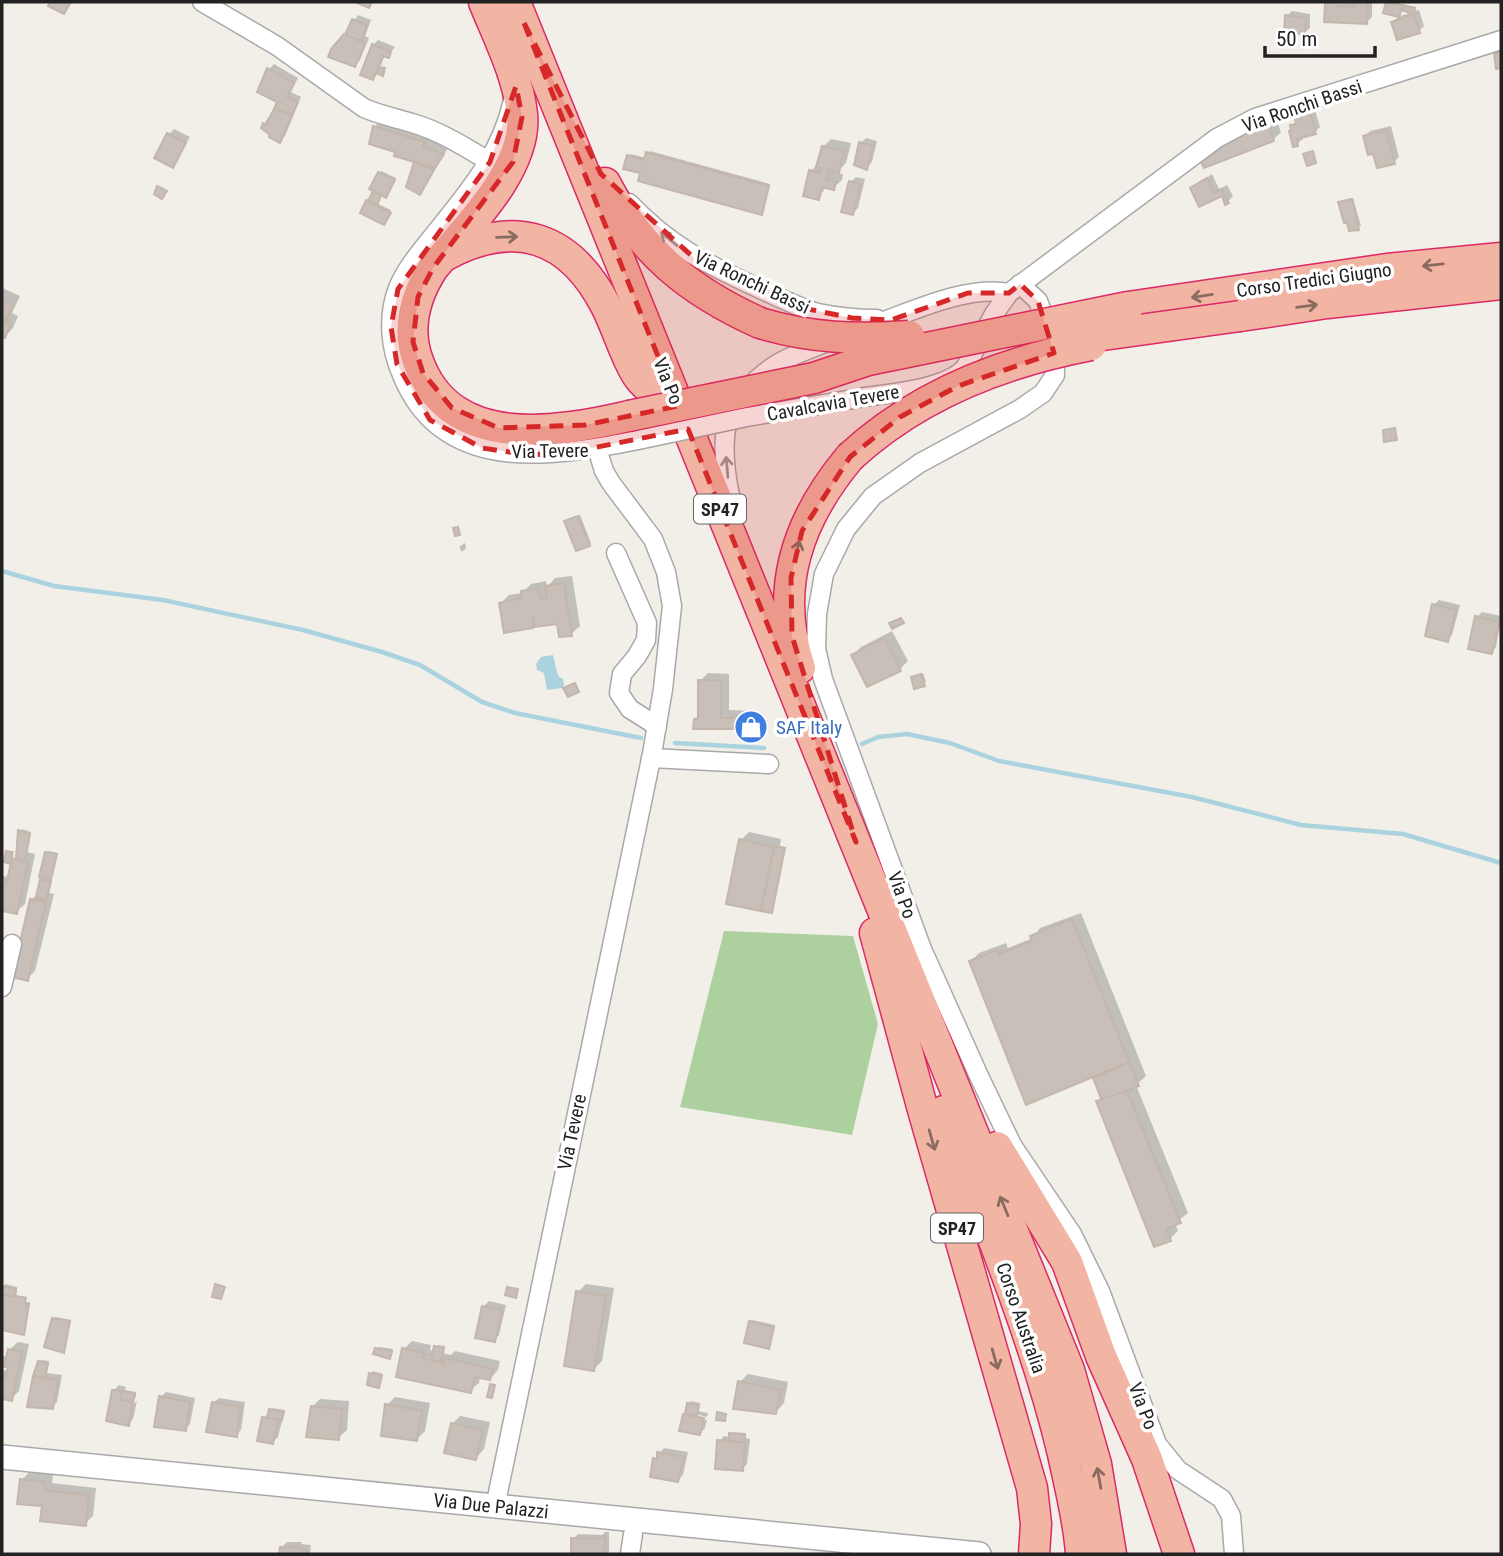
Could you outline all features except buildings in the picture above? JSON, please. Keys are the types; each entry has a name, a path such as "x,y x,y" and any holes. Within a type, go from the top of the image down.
{"highway":[{"path":"484,2 516,86 522,117 520,139 513,162 502,183 429,275 418,297 413,328 415,349 423,373 433,390 446,403 478,423 509,429 634,428 816,378 868,360 1128,307"},
{"name":"Via Po","path":"442,257 480,239 499,236 530,237 559,250 584,271 597,290 639,378 655,394 496,2"},
{"path":"520,13 618,207 632,228 668,267 715,302 760,323 815,337 876,338 928,335 1128,307"},
{"name":"Via Po","path":"520,13 749,582 919,993"},
{"name":"Corso Tredici Giugno","path":"1128,307 1387,269 1501,258"},
{"name":"Corso Tredici Giugno","path":"1240,316 1327,303 1501,284"},
{"path":"816,378 871,374 1103,333 1240,316"},
{"path":"856,842 796,657 790,618 791,578 802,531 815,504 850,457 900,416 941,393 992,372 1073,348 1240,316"},
{"name":"Via Po","path":"675,442 876,933"},
{"name":"Corso Australia","path":"876,933 1007,1275 1042,1378 1067,1473 1081,1547"},
{"name":"SP47","path":"876,933 923,1110 1032,1488 1036,1524 1034,1554"},
{"name":"Corso Australia","path":"919,993 1069,1370 1096,1464 1111,1550"},
{"name":"SP47","path":"919,993 1004,1160 1067,1262 1101,1356 1147,1459 1179,1554"},
{"name":"SP47","path":"1101,1356 1118,1422 1161,1554"}],"street":[{"path":"201,2 277,46 364,108 449,137 490,162"},
{"name":"Via Ronchi Bassi","path":"749,582 731,502 726,459 727,423 737,402 775,365 842,335 968,293 1015,289 1217,138 1255,118 1501,40"},
{"name":"Via Tevere","path":"495,1507 651,758 672,606 666,572 653,539 618,494 604,471 597,448 530,455 482,448 461,440 445,432 430,419 406,385 397,364 391,327 398,289 409,267 490,162 502,138 516,86"},
{"name":"Via Ronchi Bassi","path":"601,174 673,243 715,268 819,313 891,320"},
{"name":"Cavalcavia Tevere","path":"597,448 634,428 747,417 935,384 958,375 965,368 994,314 1015,289"},
{"name":"Via Po","path":"1015,289 1038,302 1054,343 1055,375 1043,393 1020,409 920,463 873,496 846,530 824,574 817,614 817,649 823,679 922,949 978,1074 1012,1145 1072,1234 1100,1291 1157,1444 1178,1470 1222,1499 1231,1516 1234,1554"},
{"path":"616,553 647,623 646,640 622,674 619,693 630,709 657,726"},
{"path":"651,758 769,764"},
{"path":"2,987 12,944"},
{"name":"Via Due Palazzi","path":"2,1457 979,1554"},
{"path":"630,1554 633,1534"}],"highlighted area":[{"path":"524,23 601,174 693,257 803,308 852,318 891,320 968,293 1009,293 1020,284 1038,301 1054,353 958,386 900,417 850,457 802,531 791,578 792,636 856,842 688,429 567,453 530,455 482,448 430,420 397,364 391,327 398,289 490,162 516,86 522,117 513,162 433,268 418,297 413,342 423,373 452,408 499,428 585,425 678,406"}],"green space":[{"path":"724,931 853,936 878,1024 852,1135 680,1107"}],"water":[{"path":"553,655 558,676 563,679 564,685 562,688 547,690 544,673 537,670 536,664 541,657"}],"waterway":[{"path":"2,571 54,586 163,600 303,630 420,665 482,702 515,713 641,738"},
{"path":"862,744 878,737 907,734 950,743 999,761 1192,797 1301,825 1403,834 1501,863"},
{"path":"675,743 764,748"}],"place":[{"name":"SAF Italy","path":"751,727"}]}
